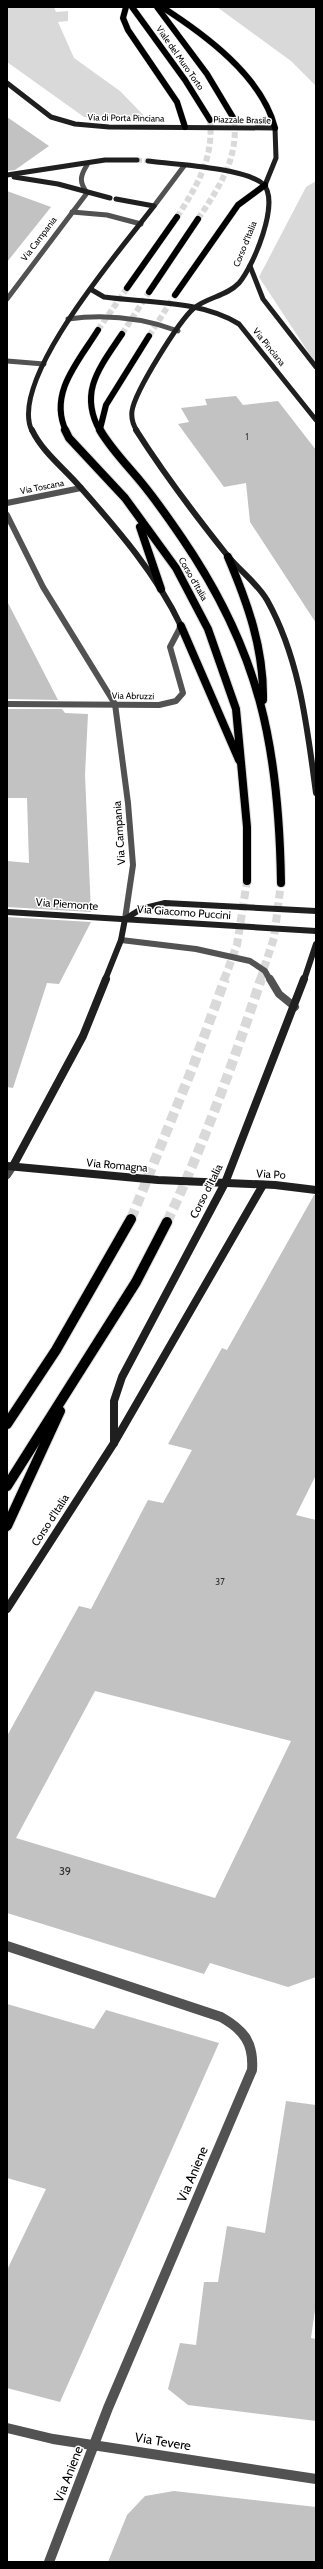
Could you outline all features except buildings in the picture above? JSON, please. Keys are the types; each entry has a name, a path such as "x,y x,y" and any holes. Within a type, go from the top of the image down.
{"main road":[{"path":"126,7 123,18 128,30 177,102 185,127"},
{"name":"Viale del Muro Torto","path":"132,7 185,80 210,120"},
{"name":"Viale del Muro Torto","path":"157,7 207,74 234,119"},
{"path":"162,7 207,36 230,57 270,112 275,128"},
{"path":"176,295 238,205 265,185"},
{"path":"127,288 177,217"},
{"path":"149,292 198,219"},
{"name":"Corso d'Italia","path":"98,330 62,388 59,402 62,422 69,438 125,498 137,517 176,568 208,630 236,708 247,827 247,881"},
{"name":"Corso d'Italia","path":"122,334 92,388 91,410 111,448 144,485 206,574 235,627 262,706 278,813 281,883"},
{"path":"100,429 106,405 149,336"},
{"path":"137,517 161,588"},
{"path":"228,557 256,625 264,675 262,706"},
{"path":"181,626 242,768"},
{"path":"7,1424 56,1350 131,1219"},
{"path":"7,1486 136,1282 167,1222"},
{"path":"7,1526 78,1372"}],"street":[{"name":"Via di Porta Pinciana","path":"7,84 51,117 69,122 101,126 185,127"},
{"name":"Piazzale Brasile","path":"185,127 275,128 276,158 272,176 265,185"},
{"path":"7,176 87,165 105,160 137,160"},
{"path":"148,160 233,174 265,185"},
{"path":"87,165 80,176 81,185 87,193"},
{"path":"181,626 161,588 81,488 36,436 28,421 27,406 30,394 44,364 68,319 92,290 184,166"},
{"path":"7,176 58,184 110,198"},
{"name":"Corso d'Italia","path":"265,185 270,199 269,208 263,234 250,266 235,287 194,308 135,401 132,410 133,425 172,485 228,557 264,594 287,641 294,662 304,707 316,793"},
{"name":"Via Campania","path":"7,299 87,193"},
{"path":"116,199 154,206"},
{"path":"72,212 107,215 141,224"},
{"path":"250,266 263,299 316,367"},
{"path":"92,290 110,298 194,308"},
{"name":"Via Pinciana","path":"194,308 221,314 239,324 316,420"},
{"path":"68,319 104,317 152,323 178,332"},
{"path":"7,361 44,364"},
{"name":"Via Toscana","path":"7,503 81,488"},
{"name":"Via Campania","path":"7,515 43,587 115,704 128,803 133,864 121,940 83,1036 10,1166 7,1175"},
{"name":"Via Abruzzi","path":"7,704 159,705 179,698 183,690 170,647 181,626"},
{"name":"Via Giacomo Puccini","path":"125,919 141,909 165,903 316,911"},
{"name":"Via Piemonte","path":"7,912 125,919"},
{"name":"Via Giacomo Puccini","path":"125,919 191,925 316,932"},
{"path":"121,940 203,950 250,961 265,971 278,994 295,1007"},
{"name":"Corso d'Italia","path":"114,1443 114,1401 122,1377 225,1183 295,1007 316,944"},
{"name":"Via Romagna","path":"10,1166 225,1183"},
{"name":"Via Po","path":"225,1183 316,1190"},
{"name":"Corso d'Italia","path":"7,1609 114,1443 263,1185"},
{"name":"Via Aniene","path":"7,1946 221,2017 237,2026 247,2036 253,2047 252,2070 95,2444 49,2562"},
{"name":"Via Tevere","path":"7,2428 95,2444 316,2479"}],"shaded area":[{"path":"7,7 54,7 56,12 68,11 68,21 58,22 74,58 120,91 151,123 84,117 7,62"},
{"path":"217,7 316,7 316,86 291,61"},
{"path":"316,181 316,364 259,277 306,187"}],"tunnel":[{"path":"198,219 226,172 233,147 235,133 234,119"},
{"path":"177,217 197,183 207,159 211,134 210,120"},
{"path":"137,160 148,161"},
{"path":"98,330 127,288"},
{"path":"122,334 149,292"},
{"path":"149,336 175,295"},
{"path":"224,980 237,945 247,881"},
{"path":"260,980 274,938 281,883"},
{"path":"131,1219 194,1064 225,979"},
{"path":"167,1222 194,1163 218,1102 261,979"}]}
